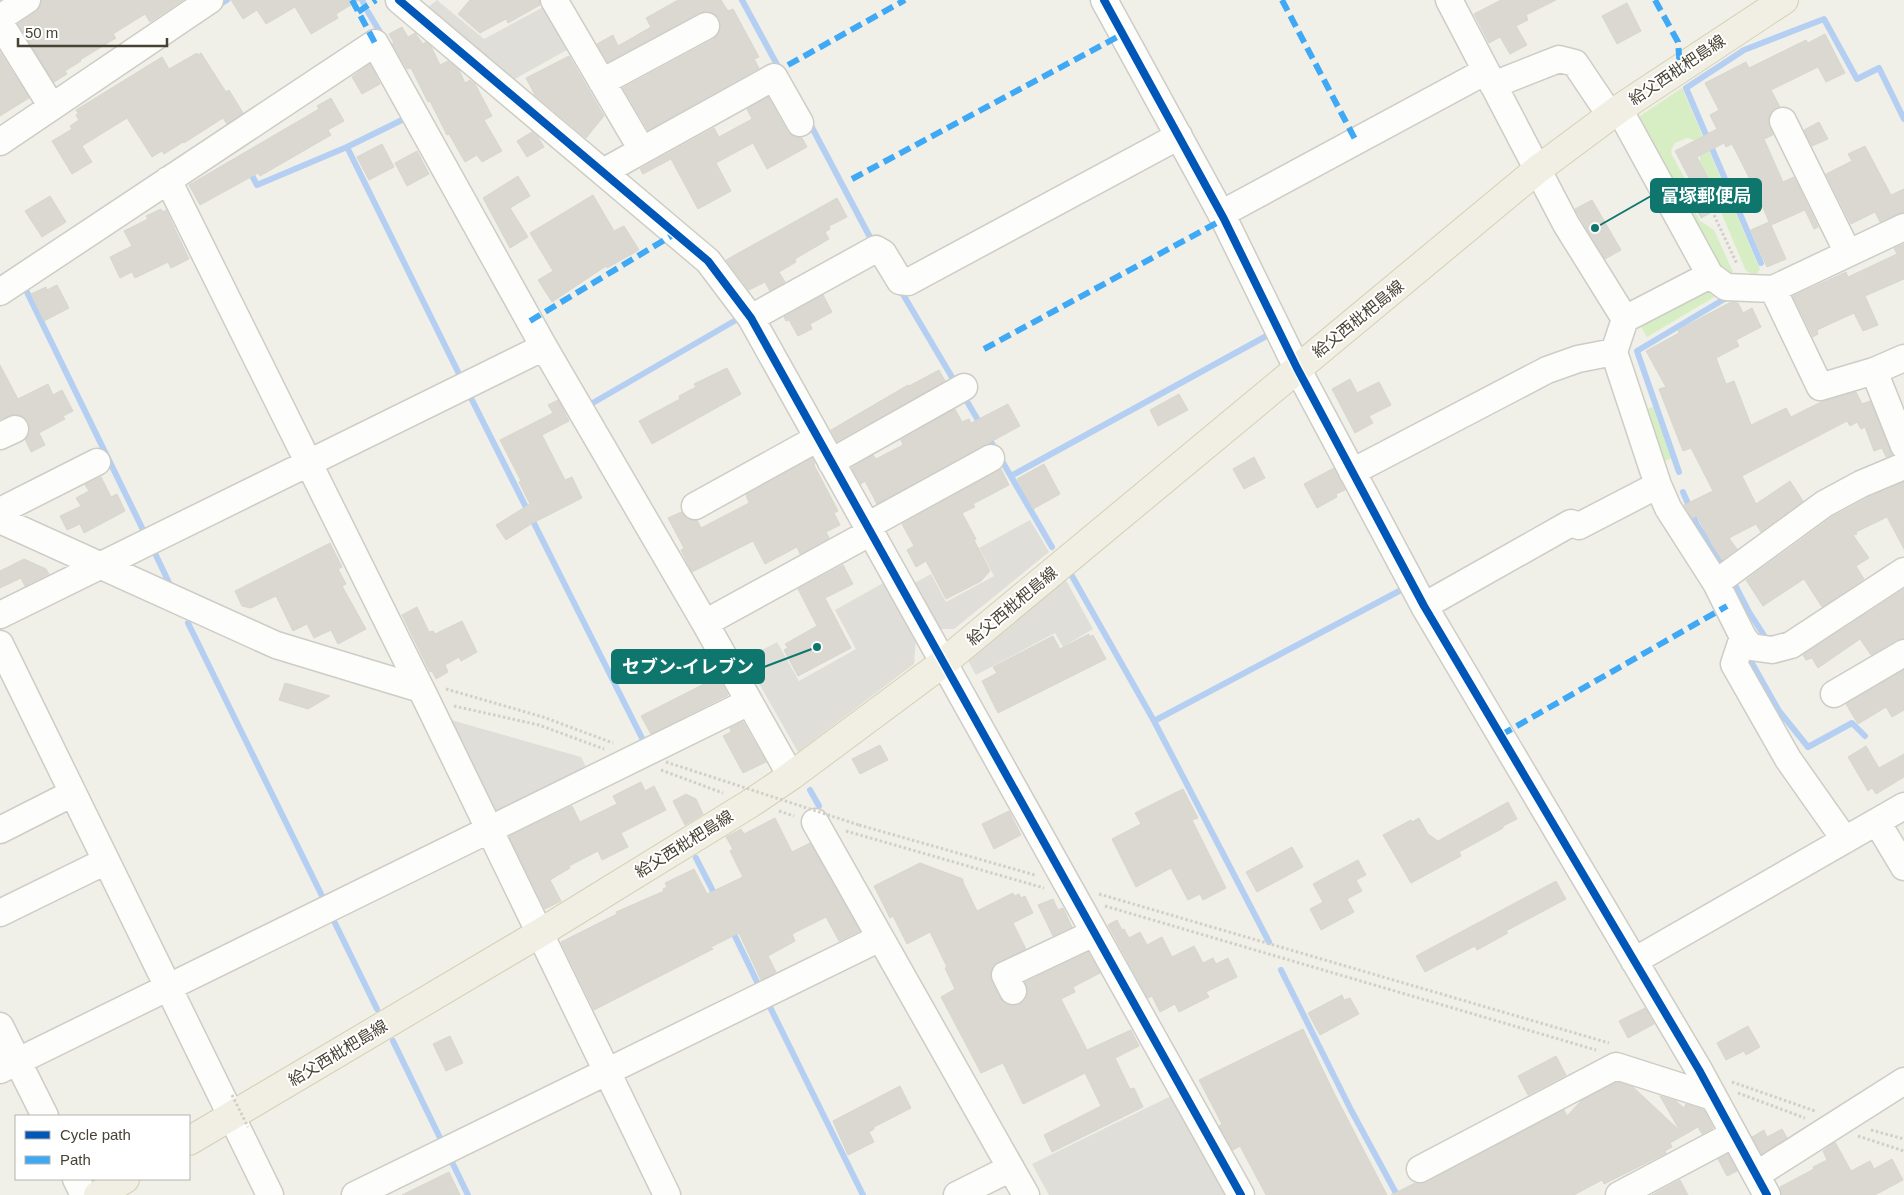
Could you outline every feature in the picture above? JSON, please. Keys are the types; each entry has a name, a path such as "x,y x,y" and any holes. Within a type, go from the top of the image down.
{"main road":[{"name":"給父西枇杷島線","path":"190,1140 540,933 752,803 791,776 943,663 1537,170 1614,112 1784,0"},
{"path":"98,1195 123,1180"}],"street":[{"path":"0,18 26,0"},
{"path":"0,142 210,0"},
{"path":"554,0 642,150"},
{"path":"1104,0 1179,136 1297,368 1424,606 1705,1082 1761,1185 1836,1124 1904,1081"},
{"path":"1450,0 1566,224 1624,319"},
{"path":"411,3 603,172 708,261 751,318 1241,1195"},
{"path":"0,23 52,107"},
{"path":"602,82 706,26"},
{"path":"0,292 375,43 544,347 705,623 791,776"},
{"path":"1220,214 1489,78 1559,59 1575,63 1614,112 1710,275 1726,287 1760,288 1848,253 1904,227"},
{"path":"603,172 774,77 800,123"},
{"path":"1782,121 1848,253"},
{"path":"751,318 876,249 883,253 900,281 908,282 1179,136"},
{"path":"168,180 424,694 667,1195"},
{"path":"1710,275 1624,319 1614,352 1658,485 1668,508 1716,583 1743,637 1751,647 1772,650 1791,645 1901,580"},
{"path":"1760,288 1820,387 1874,371 1904,358"},
{"path":"0,615 544,347"},
{"path":"1352,472 1547,370 1578,359 1614,352"},
{"path":"1874,371 1904,446"},
{"path":"831,462 964,387"},
{"path":"695,506 818,438"},
{"path":"705,623 991,458"},
{"path":"0,511 97,462"},
{"path":"1716,583 1824,504 1861,484 1904,466"},
{"path":"1424,606 1571,523 1580,526 1658,485"},
{"path":"0,520 276,644 424,694"},
{"path":"1743,637 1734,664 1788,759 1845,840"},
{"path":"0,644 168,986 237,1113 270,1195"},
{"path":"1834,694 1904,653"},
{"path":"9,1066 168,986 749,702"},
{"path":"0,830 73,793"},
{"path":"1634,961 1904,806"},
{"path":"815,822 1026,1195"},
{"path":"1877,822 1904,867"},
{"path":"0,913 106,861"},
{"path":"1013,991 1005,975 1094,933"},
{"path":"355,1195 880,938"},
{"path":"0,1026 9,1066 44,1115"},
{"path":"1420,1169 1616,1066 1705,1082"},
{"path":"1619,1195 1734,1134"},
{"path":"957,1195 1011,1168"},
{"path":"76,1180 84,1195"}],"path":[{"path":"1714,215 1760,288"},
{"path":"424,694 539,725 752,803 815,822 1070,891 1612,1044"},
{"path":"666,762 1070,891 1605,1053"},
{"path":"1705,1082 1836,1124 1904,1151"},
{"path":"1705,1082 1836,1124 1904,1140"}],"green space":[{"path":"1682,88 1760,269 1756,275 1746,271 1721,212 1726,208 1700,165 1700,153 1694,140 1687,138 1675,143 1671,150 1672,155 1687,183 1689,200 1700,221 1714,230 1733,272 1725,278 1631,122"},
{"path":"1704,284 1721,293 1647,337 1637,319"},
{"path":"1653,407 1672,458 1660,463 1640,411"}],"shaded area":[{"path":"437,0 484,39 549,4 574,46 513,80 426,9"},
{"path":"1030,520 1049,552 954,629 934,629 909,586 931,574 946,602 994,576 979,548"},
{"path":"1063,575 1093,629 1063,647 1055,633 976,675 966,657"},
{"path":"885,582 916,638 914,664 798,752 745,659 777,642 799,681 856,649 835,610"},
{"path":"444,718 581,757 587,769 492,816"},
{"path":"1171,1096 1226,1195 1049,1195 1032,1164"}],"building":[{"path":"42,0 183,0 150,22 145,14 113,34 116,38 80,60 65,71 67,74 54,82 18,24 36,12"},
{"path":"231,0 359,0 336,14 338,18 311,34 295,7 266,24 257,10 243,19"},
{"path":"470,0 539,0 540,5 508,23 506,19 480,33 458,14"},
{"path":"678,0 721,0 728,11 733,9 759,57 754,59 759,68 648,130 623,88 714,39 721,27 719,18 707,11 699,13 608,62 597,44 613,35 618,46 651,27 646,18"},
{"path":"1501,0 1556,0 1526,15 1528,20 1516,26 1527,45 1510,54 1500,37 1489,43 1474,14"},
{"path":"1627,3 1641,31 1617,44 1602,16"},
{"path":"402,27 408,37 415,33 423,44 426,42 431,46 440,65 448,61 459,70 465,83 470,80 475,84 492,116 484,120 502,151 482,162 477,155 465,162 449,134 447,135 430,101 428,102 411,68 407,69 392,44 394,43 389,34"},
{"path":"1825,34 1845,73 1826,82 1818,67 1771,90 1780,107 1771,112 1768,120 1773,135 1764,139 1783,182 1794,177 1818,227 1814,229 1805,210 1771,225 1786,259 1767,267 1751,230 1769,222 1757,193 1732,144 1726,147 1724,143 1697,157 1723,206 1701,218 1689,195 1696,191 1675,151 1717,129 1710,115 1719,110 1705,83 1746,62 1749,68 1806,40 1808,43"},
{"path":"0,52 29,98 0,116"},
{"path":"197,53 198,55 201,53 226,92 229,90 243,113 227,124 223,118 164,154 162,151 152,157 127,118 82,146 92,162 72,174 52,141 72,129 70,126 79,120 76,110 162,57 169,69"},
{"path":"569,56 604,116 586,138 535,95 526,78"},
{"path":"370,64 380,84 362,94 352,77"},
{"path":"768,97 787,131 793,136 802,138 807,147 767,169 753,143 716,163 731,191 698,209 671,159 643,174 640,169 714,128 719,137 752,119 747,109"},
{"path":"331,98 344,121 328,130 331,135 260,176 258,173 200,205 189,185 319,109 317,106"},
{"path":"1819,122 1828,139 1812,146 1804,130"},
{"path":"532,132 538,137 544,147 527,157 517,141"},
{"path":"382,144 394,167 369,180 357,157"},
{"path":"1865,146 1891,195 1904,189 1904,212 1880,222 1875,212 1851,224 1826,174 1852,161 1848,154"},
{"path":"417,151 429,174 407,186 395,163"},
{"path":"518,176 530,196 510,208 528,237 510,248 483,198"},
{"path":"593,195 614,231 624,226 639,250 607,268 606,266 552,302 538,280 553,271 530,233"},
{"path":"50,196 66,222 42,237 25,211"},
{"path":"837,198 847,217 829,226 830,229 825,232 829,239 795,259 796,262 779,272 785,282 770,291 765,282 749,290 726,260"},
{"path":"1592,200 1621,250 1605,259 1575,209"},
{"path":"161,209 163,212 166,210 189,259 171,268 168,262 135,278 132,272 120,278 110,257 132,246 124,231 148,219 146,216"},
{"path":"1904,244 1904,279 1865,296 1878,325 1863,331 1854,313 1817,330 1818,334 1813,337 1793,296 1846,272 1848,277 1897,254 1894,248"},
{"path":"57,285 69,308 44,321 31,294 46,287 47,290"},
{"path":"823,295 832,312 810,324 812,329 798,336 789,320 786,321 784,317"},
{"path":"1731,302 1738,303 1743,313 1752,308 1761,327 1736,340 1739,346 1716,358 1726,384 1734,381 1751,425 1786,408 1791,417 1821,402 1856,392 1862,404 1870,401 1892,455 1886,457 1882,448 1874,451 1865,427 1861,429 1857,422 1850,426 1847,421 1742,476 1756,504 1790,481 1803,501 1761,532 1756,524 1729,538 1737,549 1722,560 1697,516 1692,518 1684,505 1713,491 1691,448 1683,451 1659,389 1666,387 1646,351 1679,333 1678,330"},
{"path":"0,365 18,399 48,384 53,395 62,390 73,411 63,416 65,419 39,433 45,445 31,452 25,439 30,431 29,423 24,417 16,414 0,419"},
{"path":"727,368 741,394 652,444 639,421 680,399 679,396 696,387 694,384"},
{"path":"939,370 945,381 837,441 831,430 908,385"},
{"path":"1350,379 1357,393 1379,382 1391,405 1369,416 1373,423 1355,433 1332,389"},
{"path":"1179,394 1188,410 1158,426 1150,410"},
{"path":"558,400 569,421 542,435 565,480 572,477 582,498 531,524 506,540 496,525 530,504 519,482 521,481 500,440 553,413 548,405"},
{"path":"1008,404 1020,426 877,504 865,481 861,484 852,468 873,455 876,459 903,445 901,440 955,409 962,422 969,419 971,423"},
{"path":"1254,457 1265,478 1244,489 1233,469"},
{"path":"812,458 838,511 834,513 840,525 826,532 829,538 800,554 797,547 765,564 753,541 692,572 681,550 684,548 668,518 681,512 688,519 697,520 701,528 749,503 746,495"},
{"path":"1044,464 1060,494 1033,509 1017,479"},
{"path":"1334,468 1345,490 1336,494 1337,497 1317,508 1304,484"},
{"path":"1001,469 1009,485 973,504 975,507 962,513 990,571 981,581 946,599 926,561 916,567 907,550 914,546 902,524"},
{"path":"101,477 111,497 117,494 125,511 84,533 80,524 67,530 60,516 81,506 76,498 89,491 85,485"},
{"path":"1904,482 1904,549 1887,517 1853,535 1869,558 1856,566 1864,579 1822,607 1804,579 1763,606 1746,580 1832,517 1867,498"},
{"path":"330,543 342,567 338,569 346,584 342,586 366,629 338,644 331,630 314,638 307,624 293,631 276,596 251,608 242,606 235,591"},
{"path":"24,559 46,569 49,574 25,586 21,578 0,588 0,571"},
{"path":"843,565 853,584 825,598 851,648 798,676 784,650 788,648 785,644 817,626 798,589"},
{"path":"1904,589 1904,638 1896,640 1871,655 1860,639 1818,668 1812,658 1806,660 1803,655"},
{"path":"417,607 429,632 433,631 435,634 462,621 477,652 461,661 459,657 445,665 448,672 436,679 432,671 430,672 402,615"},
{"path":"1089,634 1090,637 1093,635 1106,659 998,713 982,681 997,673 993,667 1053,636 1060,649"},
{"path":"1904,670 1904,710 1892,717 1886,707 1858,724 1846,704"},
{"path":"718,677 728,695 651,734 641,716"},
{"path":"285,683 330,696 308,709 279,700"},
{"path":"743,722 766,762 743,773 723,736 731,732 730,728"},
{"path":"880,745 888,760 860,774 852,759"},
{"path":"1866,746 1879,768 1904,754 1904,777 1876,794 1872,788 1868,791 1848,757"},
{"path":"641,782 645,791 654,786 666,810 621,833 628,847 602,860 598,851 569,866 570,868 550,880 561,901 545,909 509,836 572,806 580,822 617,804 613,796"},
{"path":"1183,789 1198,818 1192,820 1226,888 1203,900 1200,894 1188,900 1171,868 1136,887 1112,839 1141,824 1135,813"},
{"path":"686,794 696,799 703,814 685,825 673,801"},
{"path":"1508,802 1517,819 1459,852 1461,856 1411,883 1383,835 1411,820 1412,822 1419,818 1428,834 1438,841"},
{"path":"1009,811 1021,835 994,849 982,824"},
{"path":"775,818 792,852 810,843 860,931 839,941 826,917 792,934 795,941 768,956 776,972 761,980 739,933 711,947 713,949 594,1010 561,942 617,914 616,912 664,891 663,889 667,887 665,883 694,869 707,894 743,877 730,851 733,849 726,837 741,829 744,834"},
{"path":"1292,847 1303,867 1257,892 1246,872"},
{"path":"1358,860 1366,875 1356,880 1362,891 1347,899 1354,912 1321,930 1310,909 1323,902 1313,884"},
{"path":"920,863 963,879 977,911 1013,893 1014,896 1019,894 1021,898 1025,896 1033,913 1013,923 1026,949 998,962 993,966 990,974 1000,998 1005,1004 1013,1006 1020,1004 1026,999 1028,992 1025,982 1088,952 1100,973 1073,987 1075,992 1061,999 1087,1050 1131,1030 1139,1046 1115,1058 1130,1089 1134,1088 1143,1107 1052,1152 1044,1135 1101,1106 1085,1073 1023,1104 1003,1063 981,1073 941,997 955,989 945,968 947,967 930,932 907,944 893,916 890,918 874,886"},
{"path":"1556,881 1566,899 1506,931 1508,933 1477,950 1475,946 1425,972 1416,956"},
{"path":"1053,899 1058,910 1063,908 1072,927 1053,936 1038,905"},
{"path":"1117,920 1129,938 1140,932 1147,945 1162,937 1172,957 1194,946 1203,963 1213,958 1216,964 1228,958 1237,977 1206,992 1209,997 1179,1012 1175,1004 1160,1012 1152,996 1148,998 1108,925"},
{"path":"1342,995 1344,1000 1350,998 1359,1014 1320,1035 1308,1013"},
{"path":"1645,1008 1654,1024 1628,1038 1619,1021"},
{"path":"1748,1026 1760,1047 1746,1055 1744,1051 1726,1060 1717,1043"},
{"path":"1303,1029 1387,1195 1266,1195 1240,1146 1233,1150 1219,1126 1222,1124 1199,1080"},
{"path":"450,1036 463,1063 446,1071 433,1044"},
{"path":"1556,1056 1566,1075 1528,1095 1518,1076"},
{"path":"1617,1082 1633,1087 1680,1131 1660,1096 1676,1101 1684,1108 1686,1104 1704,1110 1713,1128 1702,1134 1698,1127 1670,1143 1672,1147 1665,1151 1666,1153 1604,1184 1602,1180 1574,1195 1391,1195 1415,1183 1427,1182 1564,1110 1567,1116 1581,1101"},
{"path":"900,1086 911,1108 874,1127 869,1132 874,1142 848,1155 833,1121"},
{"path":"1782,1129 1787,1138 1762,1154 1752,1137 1764,1130 1767,1137"},
{"path":"1835,1142 1851,1171 1870,1161 1874,1169 1892,1159 1903,1180 1875,1195 1782,1195 1780,1187 1827,1160 1823,1151"},
{"path":"1728,1154 1737,1171 1727,1176 1718,1159"},
{"path":"449,1172 460,1195 402,1195"},
{"path":"1680,1180 1688,1195 1652,1195"}],"waterway":[{"path":"217,6 227,0"},
{"path":"362,0 364,4"},
{"path":"742,0 781,72"},
{"path":"368,12 383,37"},
{"path":"1761,263 1686,88 1744,50 1824,19 1857,79 1879,68 1904,119"},
{"path":"347,147 404,119"},
{"path":"808,120 872,241 869,243"},
{"path":"249,170 257,185 347,147 462,380"},
{"path":"23,284 146,536"},
{"path":"901,291 956,384"},
{"path":"1679,472 1637,351 1726,298 1732,297"},
{"path":"591,404 736,320"},
{"path":"1011,476 1270,334"},
{"path":"468,392 645,744"},
{"path":"965,398 982,427"},
{"path":"987,435 1052,547"},
{"path":"1683,492 1697,525 1726,569"},
{"path":"152,547 172,589"},
{"path":"1072,576 1154,721 1269,942"},
{"path":"1732,579 1749,612 1767,640"},
{"path":"1154,721 1403,589"},
{"path":"188,623 325,902"},
{"path":"1752,654 1748,656 1779,711 1808,747 1852,723 1865,736"},
{"path":"810,790 819,806"},
{"path":"696,858 716,897"},
{"path":"331,915 377,1009"},
{"path":"731,928 760,988"},
{"path":"1281,970 1351,1110 1397,1195"},
{"path":"767,1001 863,1195"},
{"path":"393,1041 443,1144"},
{"path":"449,1156 468,1195"}],"marked path":[{"path":"352,0 375,43"},
{"path":"358,12 376,0"},
{"path":"788,65 905,0"},
{"path":"1282,0 1356,141"},
{"path":"1655,0 1678,42 1680,68"},
{"path":"852,179 1123,34"},
{"path":"984,349 1224,219"},
{"path":"530,321 676,233"},
{"path":"1501,735 1727,606"}],"cycle path":[{"path":"399,0 708,261 751,318 1241,1195"},
{"path":"1104,0 1224,219 1297,368 1424,606 1699,1070 1767,1195"}],"place":[{"name":"富塚郵便局","path":"1595,228"},
{"name":"セブン-イレブン","path":"817,647"}]}
